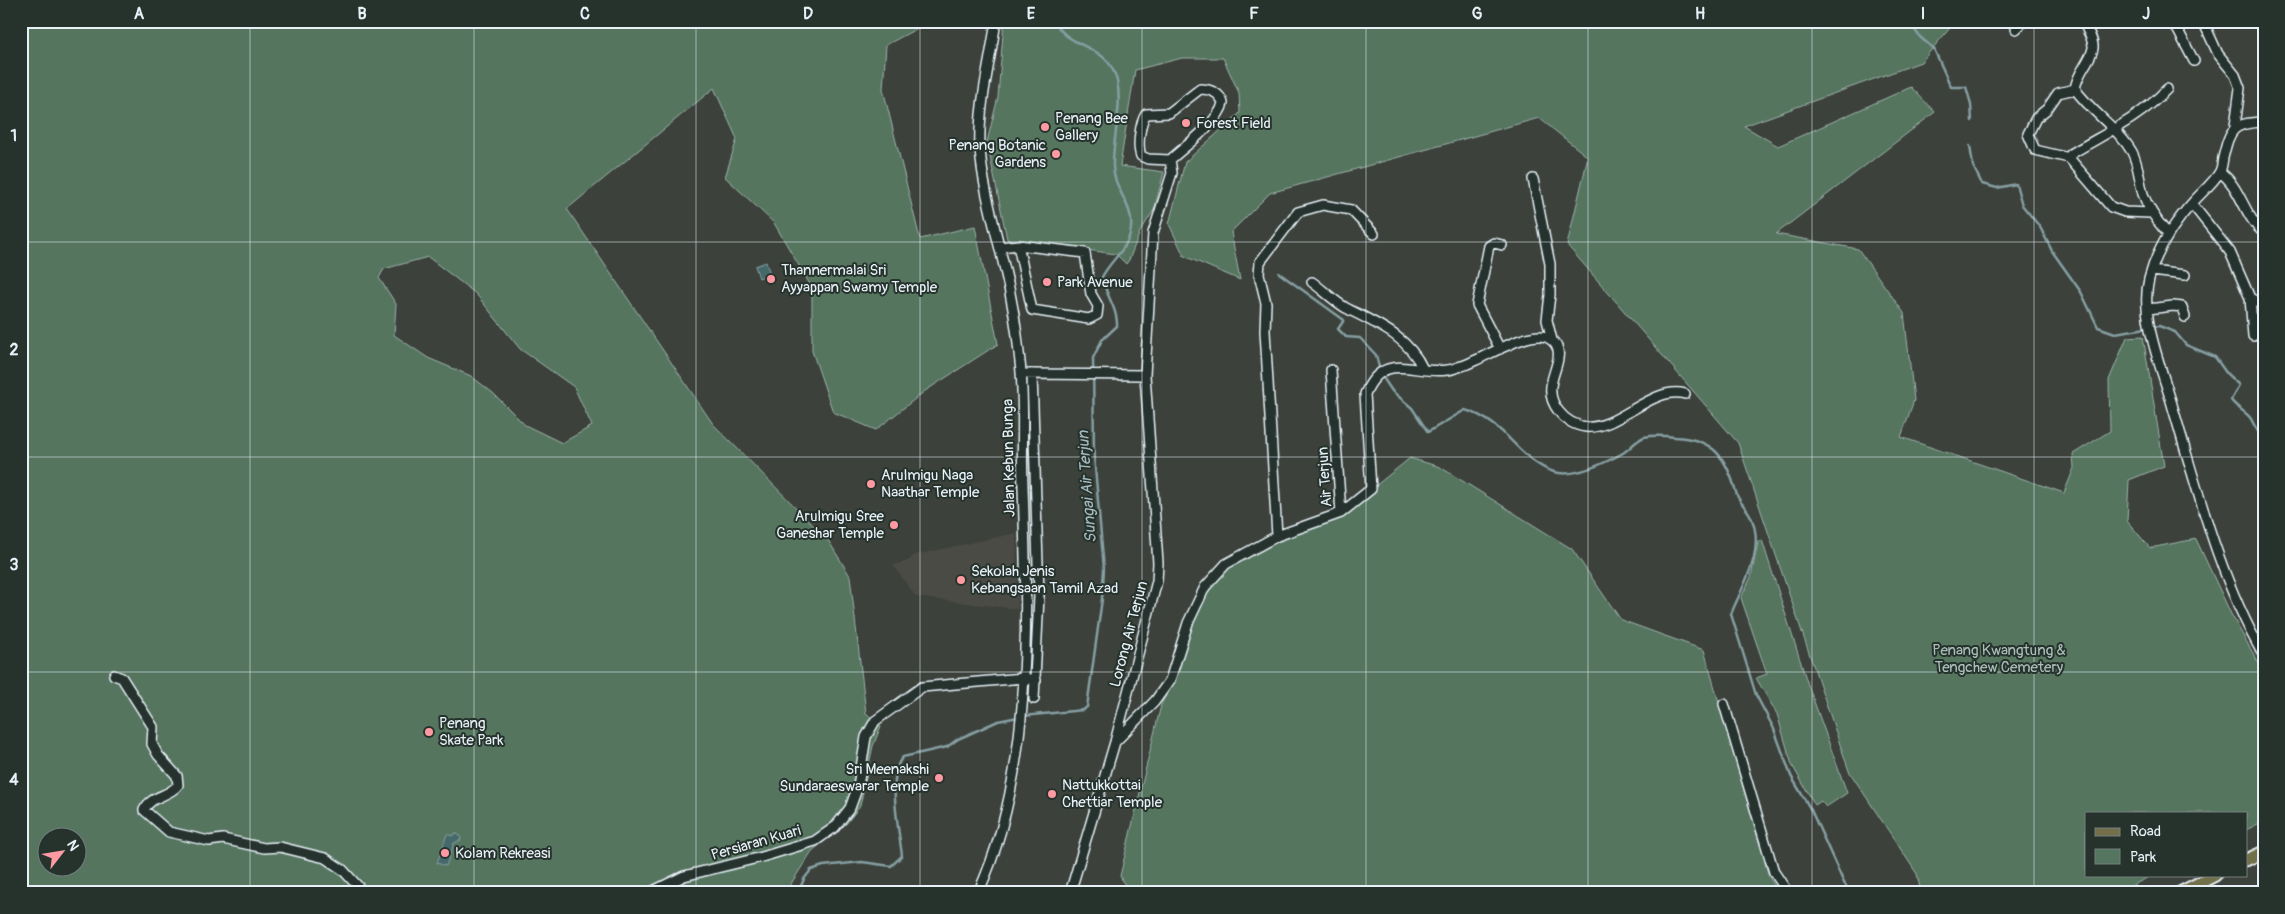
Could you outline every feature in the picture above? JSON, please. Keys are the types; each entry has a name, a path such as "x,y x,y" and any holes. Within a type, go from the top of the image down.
{"main road":[{"path":"2248,859 2264,852"},
{"path":"2180,893 2213,876"}],"street":[{"name":"Jalan Kebun Bunga","path":"978,893 990,867 1006,820 1020,728 1026,595 1022,374 1014,308 985,187 980,147 981,120 996,21"},
{"path":"2016,29 2024,21"},
{"path":"2083,21 2091,38 2093,48 2076,78 2075,89 2098,117 2114,130 2132,153 2143,194 2151,213 2167,233"},
{"path":"2173,21 2194,61"},
{"path":"2204,21 2218,54 2235,75 2240,88 2235,126"},
{"path":"1200,89 1215,92 1222,100 1220,112 1170,160 1148,159 1141,156 1139,149 1143,117 1149,113 1169,113 1200,89"},
{"path":"2075,89 2058,93 2047,109 2036,118 2028,134 2035,150 2069,158 2112,207 2125,212 2151,213"},
{"path":"2069,158 2071,154 2114,130 2148,107 2167,89"},
{"path":"2264,122 2248,122 2235,126 2229,133 2220,172 2167,233 2152,271 2147,294 2152,335 2224,572 2248,628 2264,656"},
{"name":"Lorong Air Terjun","path":"1070,893 1114,742 1157,582 1158,563 1146,375 1153,233 1172,173 1170,160"},
{"path":"2220,172 2230,181 2258,227 2264,233"},
{"path":"1533,179 1550,264 1550,295 1547,320 1559,360 1552,380 1552,396 1558,412 1571,423 1587,427 1601,425 1661,397 1673,393 1685,394"},
{"path":"2192,204 2230,252 2250,298 2252,336"},
{"path":"1277,536 1265,331 1266,304 1259,274 1260,262 1298,212 1323,205 1351,210 1374,234"},
{"path":"1500,349 1477,305 1489,246 1494,242 1502,245"},
{"path":"1000,247 1018,245 1083,251 1087,257 1091,294 1098,306 1097,315 1089,319 1031,309 1018,245"},
{"path":"2152,271 2185,275"},
{"path":"1312,282 1344,307 1375,321 1404,341 1417,356 1423,369"},
{"path":"2250,298 2264,306"},
{"path":"2148,309 2173,306 2182,307 2186,317"},
{"path":"1341,513 1371,489 1365,394 1370,381 1383,371 1402,366 1447,371 1476,362 1500,349 1537,335 1547,320"},
{"path":"1537,335 1552,340"},
{"name":"Air Terjun","path":"1114,742 1155,701 1170,680 1188,622 1205,587 1226,564 1277,536 1341,513 1331,370"},
{"path":"1022,374 1146,375"},
{"path":"1032,374 1039,596 1034,699"},
{"path":"114,675 122,678 153,727 152,744 158,755 178,776 178,785 172,793 147,803 144,810 149,816 169,832 209,841 222,839 264,848 280,847 325,858 343,870 364,893"},
{"name":"Persiaran Kuari","path":"650,893 684,876 762,857 815,840 835,826 850,808 858,786 866,737 875,721 922,687 1023,678 1036,680"},
{"path":"1724,704 1774,872 1788,893"}],"shaded area":[{"name":"Sekolah Jenis Kebangsaan Tamil Azad","path":"1016,533 1018,609 916,597 893,565 908,561 915,555"}],"green space":[{"path":"21,21 931,21 886,45 883,89 920,239 975,226 998,344 925,391 876,430 833,412 812,351 812,288 774,223 725,177 737,139 714,88 567,209 713,424 828,540 850,576 866,713 881,726 873,746 860,806 846,824 812,851 785,893 21,893","holes":["428,257 476,294 520,349 574,387 592,426 562,443 525,425 493,393 471,376 428,358 394,335 396,304 379,278 384,269"]},
{"name":"Penang Kwangtung & Tengchew Cemetery","path":"1004,21 1956,21 1921,62 1744,126 1778,146 1911,87 1935,112 1776,234 1858,249 1904,313 1914,400 1901,437 2064,493 2074,468 2073,454 2110,431 2109,380 2127,337 2143,336 2164,466 2129,480 2127,521 2150,548 2196,539 2231,614 2264,673 2264,821 2248,829 2248,812 2085,812 2085,876 2151,876 2117,893 1921,893 1917,874 1849,771 1738,443 1567,245 1588,157 1539,118 1270,193 1231,232 1240,280 1184,256 1169,224 1185,162 1240,113 1239,93 1223,58 1182,58 1135,70 1120,166 1164,172 1154,210 1140,232 1126,264 1116,254 1007,239 987,142 998,97"},
{"path":"1410,458 1440,467 1572,549 1621,620 1704,650 1769,877 1779,893 1129,893 1120,876 1161,705 1176,674 1200,601 1221,567 1270,537 1338,516"},
{"path":"1762,540 1807,682 1847,793 1826,807 1821,801 1815,805 1792,765 1777,714 1756,678 1767,674 1741,598 1751,577 1758,542"}],"water":[{"path":"766,262 770,274 759,278 755,266"},
{"name":"Kolam Rekreasi","path":"456,833 460,836 461,840 454,843 446,866 437,863 447,834 452,836"}],"waterway":[{"name":"Sungai Air Terjun","path":"1023,716 1083,710 1087,707 1102,599 1104,569 1094,456 1093,358 1102,340 1117,326 1116,314 1102,277 1127,242 1131,228 1127,205 1116,182 1113,166 1119,103 1116,78 1106,60 1091,49 1067,36 1060,30 1055,21"},
{"path":"1908,21 1920,37 1934,49 1951,87 1966,87 1971,104 1972,121"},
{"path":"1970,146 1973,166 1982,184 1997,188 2016,184 2022,205 2040,227 2052,251 2081,292 2098,327 2115,333 2159,326 2175,332 2186,345 2215,357 2227,374 2239,385 2231,400 2249,416 2264,439"},
{"path":"1279,273 1344,320 1338,329 1346,337 1360,338 1376,355 1380,371"},
{"path":"1382,376 1392,391 1412,408 1428,432 1465,410 1479,415 1491,423 1532,460 1554,472 1571,473 1599,465 1623,453 1638,440 1648,436 1688,438 1699,441 1716,452 1728,468 1737,496 1751,517 1755,530 1756,542 1751,567 1731,614 1756,695 1774,729 1791,776 1811,810 1844,883 1851,893"},
{"name":"Sungai Air Terjun","path":"798,893 804,879 811,870 823,866 862,862 891,866 902,856 895,805 895,776 898,765 903,757 947,747 958,739 998,721 1018,717"}],"place":[{"name":"Forest Field","path":"1186,123"},
{"name":"Penang Bee Gallery","path":"1045,127"},
{"name":"Penang Botanic Gardens","path":"1056,154"},
{"name":"Thannermalai Sri Ayyappan Swamy Temple","path":"771,279"},
{"name":"Park Avenue","path":"1047,282"},
{"name":"Arulmigu Naga Naathar Temple","path":"871,484"},
{"name":"Arulmigu Sree Ganeshar Temple","path":"894,525"},
{"name":"Sekolah Jenis Kebangsaan Tamil Azad","path":"961,580"},
{"name":"Penang Skate Park","path":"429,732"},
{"name":"Sri Meenakshi Sundaraeswarar Temple","path":"939,778"},
{"name":"Nattukkottai Chettiar Temple","path":"1052,794"},
{"name":"Kolam Rekreasi","path":"445,853"}]}
